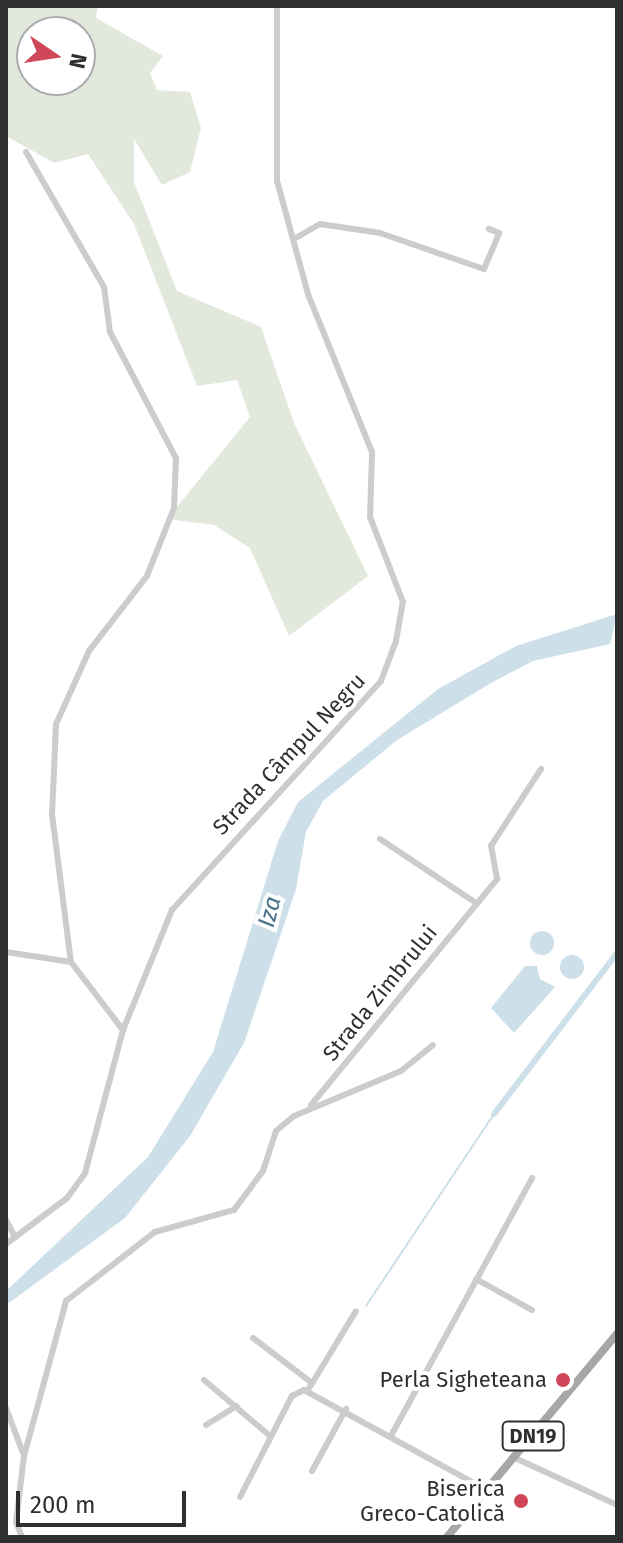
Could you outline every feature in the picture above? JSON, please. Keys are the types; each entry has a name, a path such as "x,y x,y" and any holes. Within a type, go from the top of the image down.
{"main road":[{"name":"DN19","path":"447,1537 617,1334"}],"street":[{"name":"Strada Câmpul Negru","path":"6,1244 83,1178 123,1030 172,910 381,681 396,641 403,602 370,517 372,452 308,294 276,160 277,6"},
{"path":"26,152 104,287 110,332 176,458 174,508 147,576 89,651 56,724 52,814 71,962 123,1030"},
{"path":"294,239 320,224 380,233 484,269 499,233 489,229"},
{"name":"Strada Zimbrului","path":"21,1535 17,1496 41,1371 69,1297 155,1232 234,1210 263,1171 276,1131 311,1105 499,874 491,846 541,769"},
{"path":"380,839 476,903"},
{"path":"6,952 71,962"},
{"name":"Strada Zimbrului","path":"311,1105 401,1071 433,1045"},
{"path":"392,1434 532,1178"},
{"path":"6,1220 15,1237"},
{"path":"476,1279 532,1310"},
{"path":"240,1497 292,1396 308,1390 356,1311"},
{"path":"253,1338 312,1383"},
{"path":"204,1380 270,1436"},
{"path":"308,1390 392,1434 487,1490"},
{"path":"206,1425 236,1406"},
{"path":"6,1408 24,1456"},
{"path":"312,1471 346,1409"},
{"path":"515,1458 617,1505"},
{"path":"6,1493 17,1496"},
{"path":"12,1537 21,1535"}],"shaded area":[{"path":"6,6 98,6 96,18 163,56 150,73 157,90 190,92 201,128 190,172 162,185 134,139 134,182 177,291 261,327 294,423 368,576 289,636 250,548 214,525 167,519 250,417 237,380 197,386 134,224 88,154 54,163 6,136"}],"water":[{"name":"Iza","path":"617,614 610,644 533,661 491,683 397,740 323,801 306,832 296,889 244,1043 190,1136 125,1218 6,1305 6,1291 148,1157 213,1052 278,841 298,802 438,689 516,646"},
{"path":"542,931 553,938 554,943 547,954 542,955 531,948 530,943 537,932"},
{"path":"572,955 583,962 584,967 577,978 572,979 561,972 560,967 567,956"},
{"path":"525,966 537,966 540,979 555,987 514,1033 491,1008"}],"waterway":[{"path":"494,1114 617,953"},
{"path":"366,1306 494,1114"}],"place":[{"name":"Perla Sigheteana","path":"563,1380"},
{"name":"Biserica Greco-Catolică","path":"521,1501"}]}
